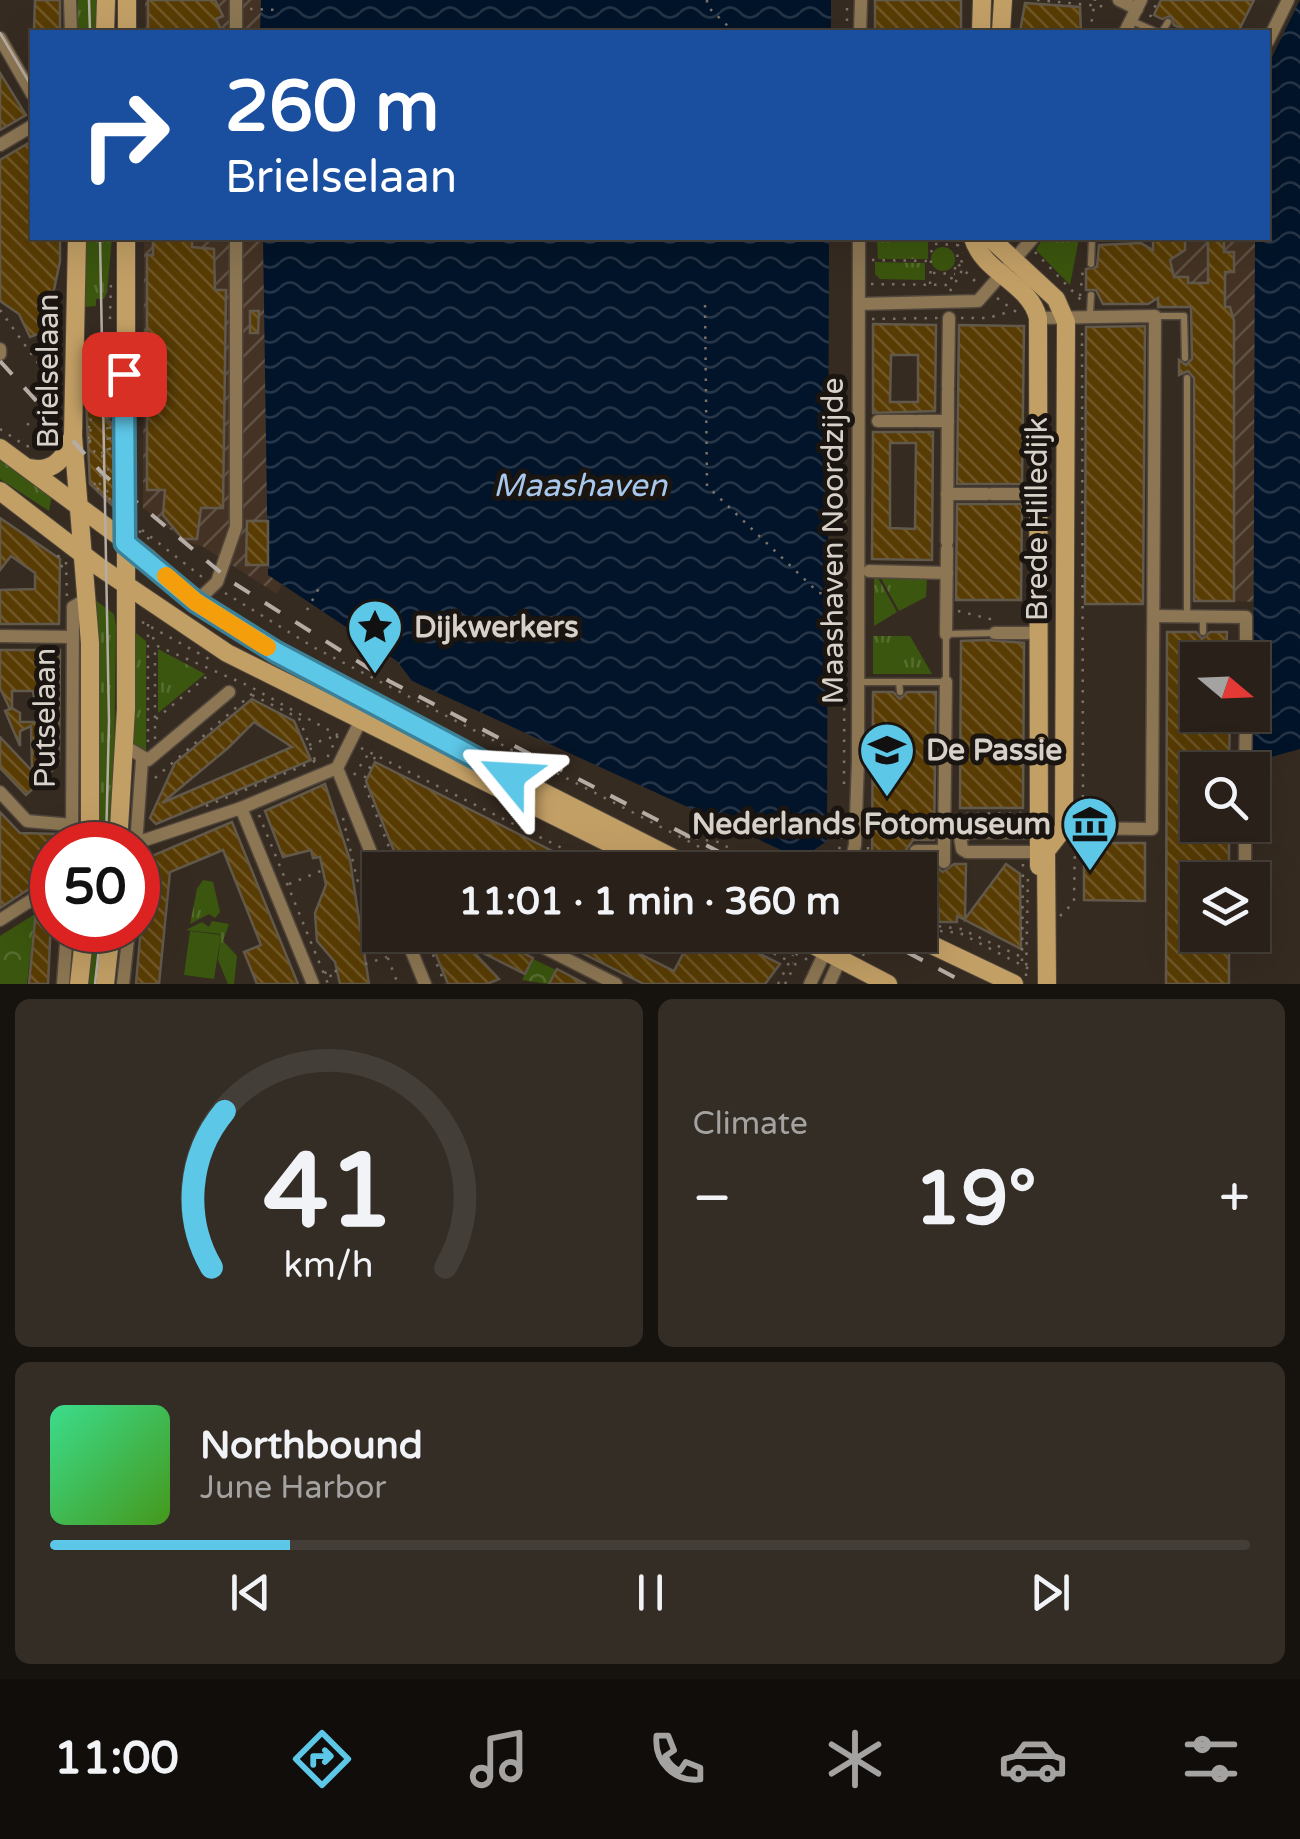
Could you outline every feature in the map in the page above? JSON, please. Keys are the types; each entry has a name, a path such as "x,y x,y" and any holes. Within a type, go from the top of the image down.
{"main road":[{"path":"105,30 106,0"},
{"path":"127,0 127,30"},
{"path":"981,30 982,0"},
{"path":"1001,30 1003,0"},
{"name":"Brielselaan","path":"73,556 86,440 77,240"},
{"path":"126,240 128,536 124,608 126,748 132,822"},
{"path":"991,240 1032,302 1038,318"},
{"path":"964,244 1056,299 1066,316"},
{"name":"Brede Hilledijk","path":"1043,984 1046,851 1062,830 1066,316"},
{"name":"Brede Hilledijk","path":"1038,318 1032,850 1043,984"},
{"path":"30,468 51,468 86,440"},
{"path":"0,448 76,505 128,536 155,568 206,593 335,687 661,852"},
{"path":"0,491 73,556 128,536"},
{"path":"128,536 91,572 125,584 227,654 626,852"},
{"name":"Putselaan","path":"73,556 91,572 86,600 90,822"},
{"path":"124,608 147,598"},
{"path":"937,947 1014,984"},
{"path":"79,984 83,952"},
{"path":"104,984 108,952"},
{"path":"838,952 888,984"}],"street":[{"path":"70,0 71,30"},
{"path":"236,0 236,30"},
{"path":"860,0 860,30"},
{"path":"1270,37 1288,0"},
{"path":"0,38 30,90"},
{"path":"0,145 30,127"},
{"path":"206,593 231,551 236,527 236,240"},
{"name":"Maashaven Noordzijde","path":"855,852 848,683 860,240"},
{"path":"859,304 970,304 985,298 1031,240"},
{"path":"1032,850 971,832 960,838 962,849 967,852 1032,850 1062,830 1152,830 1155,316 1090,314 1038,318"},
{"path":"946,634 948,318"},
{"path":"874,421 948,422"},
{"path":"947,494 1029,494"},
{"path":"869,571 946,573"},
{"name":"Putselaan","path":"72,822 73,607 86,600"},
{"path":"1154,616 1246,617 1246,642"},
{"path":"995,629 1028,633"},
{"path":"0,636 73,637"},
{"path":"937,855 944,856 946,682"},
{"path":"136,822 142,760 229,692"},
{"path":"361,720 344,738 333,769 370,852"},
{"path":"126,748 142,760"},
{"path":"160,837 333,769"},
{"path":"0,792 27,820 45,822"},
{"path":"240,808 313,984"},
{"name":"Maashaven Noordzijde","path":"853,852 854,845"},
{"path":"0,920 30,900"},
{"path":"63,984 66,952"},
{"path":"123,984 129,952"},
{"path":"412,952 425,984"},
{"path":"552,952 616,984"},
{"path":"810,984 838,952"},
{"path":"829,984 838,952"}],"lane":[{"path":"1129,13 1154,30"},
{"path":"1162,30 1168,22"},
{"path":"1091,264 1092,240"},
{"path":"1090,314 1091,294"},
{"path":"1155,316 1184,316 1185,358"},
{"path":"1186,616 1187,378"},
{"path":"1203,616 1203,632"},
{"path":"848,683 946,682 946,634 995,629"},
{"path":"899,682 900,692"}],"path":[{"path":"707,0 707,6 732,30"},
{"path":"847,0 847,30"},
{"path":"1037,0 1094,2 1129,13"},
{"path":"1145,27 1158,0"},
{"path":"1090,30 1094,2"},
{"path":"250,9 279,10"},
{"path":"930,284 932,240"},
{"path":"932,244 964,244"},
{"path":"871,284 949,284 957,274 964,244"},
{"path":"948,293 961,269 964,244"},
{"path":"871,260 931,261"},
{"path":"957,262 974,278"},
{"path":"930,273 957,274"},
{"path":"706,305 707,486 818,593 834,594"},
{"path":"0,310 60,394"},
{"path":"85,386 109,385 108,451"},
{"path":"92,386 86,440 96,456 108,451"},
{"path":"45,408 51,402"},
{"path":"27,425 34,419"},
{"path":"86,440 89,419"},
{"path":"108,451 110,421"},
{"path":"0,429 26,446 46,448"},
{"path":"102,454 104,470 96,484 112,496 109,500 97,488 106,492"},
{"path":"104,470 118,468"},
{"name":"Maashaven Noordzijde","path":"844,796 848,683 845,498"},
{"path":"128,536 149,539"},
{"path":"128,536 160,545 206,593 710,852"},
{"path":"58,555 62,570"},
{"path":"73,556 91,572"},
{"path":"307,610 319,588"},
{"path":"124,608 150,628 244,678"},
{"path":"946,608 995,629"},
{"path":"155,746 154,641 570,852"},
{"path":"155,720 214,670"},
{"path":"154,779 256,690"},
{"path":"251,695 299,718 317,766 367,772"},
{"path":"309,745 344,738"},
{"path":"333,769 344,738"},
{"path":"360,769 369,752"},
{"path":"376,755 362,781 391,852"},
{"path":"509,758 694,852"},
{"path":"194,811 315,761"},
{"path":"706,822 712,808"},
{"path":"256,810 328,984"},
{"path":"340,811 362,892"},
{"path":"944,814 1025,813"},
{"path":"839,852 843,828"},
{"path":"682,837 718,842 737,852"},
{"path":"937,926 961,928 1024,959 1032,850"},
{"path":"937,928 960,933 1028,968 1032,850"},
{"path":"288,884 323,870"},
{"path":"386,952 398,984"},
{"path":"432,952 445,984"},
{"path":"769,952 791,963"},
{"path":"778,984 796,952"},
{"path":"786,984 796,952"},
{"path":"364,964 388,957"},
{"path":"324,974 337,970"},
{"path":"324,974 339,979"}],"shaded area":[{"path":"145,0 282,0 283,30 145,30"},
{"path":"144,240 287,240 287,574 277,594 202,546 186,542 143,508"},
{"path":"1169,240 1208,240 1208,286 1224,252 1224,240 1255,240 1254,602 1234,601 1234,321 1230,307 1181,307 1192,283 1173,276"}],"green space":[{"path":"78,0 101,0 100,30 77,30"},
{"path":"82,240 112,240 104,299 96,299 96,306 82,307"},
{"path":"877,240 928,240 928,259 878,259"},
{"path":"1042,240 1079,240 1070,285 1036,250"},
{"path":"943,247 955,259 943,271 931,259"},
{"path":"875,262 925,263 925,280 880,279 875,274"},
{"path":"0,455 52,495 49,511 0,479"},
{"path":"874,578 878,578 897,612 874,626"},
{"path":"881,578 927,578 926,597 899,611"},
{"path":"91,597 114,614 116,626 113,822 94,822"},
{"path":"132,630 146,641 146,752 134,744"},
{"path":"873,636 910,636 932,674 873,674"},
{"path":"158,649 205,674 158,713"},
{"path":"203,880 213,882 220,912 215,918 209,914 190,924 197,889"},
{"path":"30,917 27,984 0,984 0,936"},
{"path":"212,921 229,924 223,941 237,956 234,984 228,984 218,960 221,934 186,930 202,922 209,927"},
{"path":"190,931 221,935 214,979 184,975"},
{"path":"88,952 105,952 101,984 84,984"},
{"path":"533,959 556,970 548,984 522,980"}],"water":[{"path":"261,0 831,0 831,30 260,30"},
{"path":"1300,0 1300,749 1270,757 1270,752 1253,752 1253,732 1270,732 1270,642 1253,642 1255,240 1270,240 1270,61"},
{"name":"Maashaven","path":"263,240 829,240 827,841 811,852 786,852 412,681 397,661 268,575"}],"building":[{"path":"35,0 60,0 60,30 34,30"},
{"path":"148,0 215,0 223,16 216,19 221,30 148,30"},
{"path":"875,0 961,0 961,30 875,30"},
{"path":"1161,0 1254,0 1239,30 1185,30 1174,25 1171,16 1162,19 1154,15"},
{"path":"1025,3 1080,7 1081,30 1020,30"},
{"path":"0,73 26,115 0,130"},
{"path":"30,142 30,240 60,240 51,304 55,328 30,337 19,314 0,301 0,160"},
{"path":"153,240 192,240 192,247 214,249 215,290 226,290 223,508 201,508 197,539 183,539 163,515 165,490 147,490 147,255 153,255"},
{"path":"1153,240 1185,240 1185,250 1170,260 1174,277 1188,277 1188,283 1208,283 1208,240 1224,240 1224,252 1234,252 1234,272 1225,272 1225,307 1230,307 1234,321 1234,601 1194,601 1194,378 1188,371 1179,375 1179,360 1186,365 1192,359 1191,307 1158,307 1158,298 1148,304 1103,304 1096,290 1086,290 1086,269 1097,267 1099,245 1141,243 1153,250"},
{"path":"250,311 259,311 258,333 250,333"},
{"path":"873,324 936,325 935,411 873,413","holes":["891,355 918,355 918,402 890,402"]},
{"path":"959,325 1024,326 1022,484 957,484"},
{"path":"1145,326 1143,604 1085,604 1086,327"},
{"path":"86,400 114,425 114,507 90,484"},
{"path":"873,432 933,432 932,560 872,559","holes":["890,443 916,443 915,529 890,528"]},
{"path":"957,504 1022,504 1021,600 956,600"},
{"path":"0,518 60,559 59,624 0,624 0,590 35,589 35,573 11,556 0,570"},
{"path":"247,521 268,521 268,565 246,565"},
{"path":"1167,632 1196,632 1202,639 1210,632 1227,632 1227,642 1180,642 1180,732 1230,732 1229,752 1180,752 1180,842 1229,842 1229,862 1180,862 1180,952 1229,952 1229,984 1166,984"},
{"path":"961,641 1024,643 1023,808 960,808"},
{"path":"0,650 60,650 59,764 26,795 0,768 0,737 32,771 31,726 20,731 20,746 0,688","holes":["12,691 33,691 38,722 20,722 20,713 12,708"]},
{"path":"873,692 893,692 900,699 907,692 936,692 934,840 913,840 906,852 872,852"},
{"path":"252,699 294,721 311,760 160,822 150,818 175,763","holes":["254,722 292,747 162,803"]},
{"path":"375,762 554,852 394,852 366,781"},
{"path":"325,784 350,860 369,984 340,984 335,962 317,941 315,913 326,885 320,857 313,858 311,850 283,857 265,811"},
{"path":"0,812 20,833 30,833 30,888 0,908"},
{"path":"232,822 298,984 257,984 244,952 261,945 223,850 170,872 159,984 136,984 139,952 160,952 160,852"},
{"path":"1084,843 1145,843 1145,901 1084,900"},
{"path":"954,864 966,864 965,919 1006,864 1020,874 1021,949 957,916 957,922 939,922 937,868 943,872"},
{"path":"32,952 50,952 48,984 29,984"},
{"path":"435,952 474,952 499,979 487,984 448,984"},
{"path":"481,952 521,952 533,958 525,974"},
{"path":"580,952 636,952 674,971 684,952 756,952 780,964 765,984 644,984"},
{"path":"557,969 586,984 549,984"}],"tram line":[{"path":"89,0 90,30"},
{"path":"0,33 30,84"},
{"path":"100,240 109,721 107,822"},
{"path":"95,984 99,952"}],"railway":[{"path":"0,361 103,474 232,582 389,681 719,852"},
{"path":"907,952 967,984"}],"slow traffic":[{"path":"166,576 196,602 267,647"}],"place":[{"name":"Dijkwerkers","path":"375,676"},
{"name":"De Passie","path":"887,799"},
{"name":"Nederlands Fotomuseum","path":"1090,873"}],"route":[{"path":"124,374 125,543 147,557 196,602 276,652 335,687 510,776"}]}
